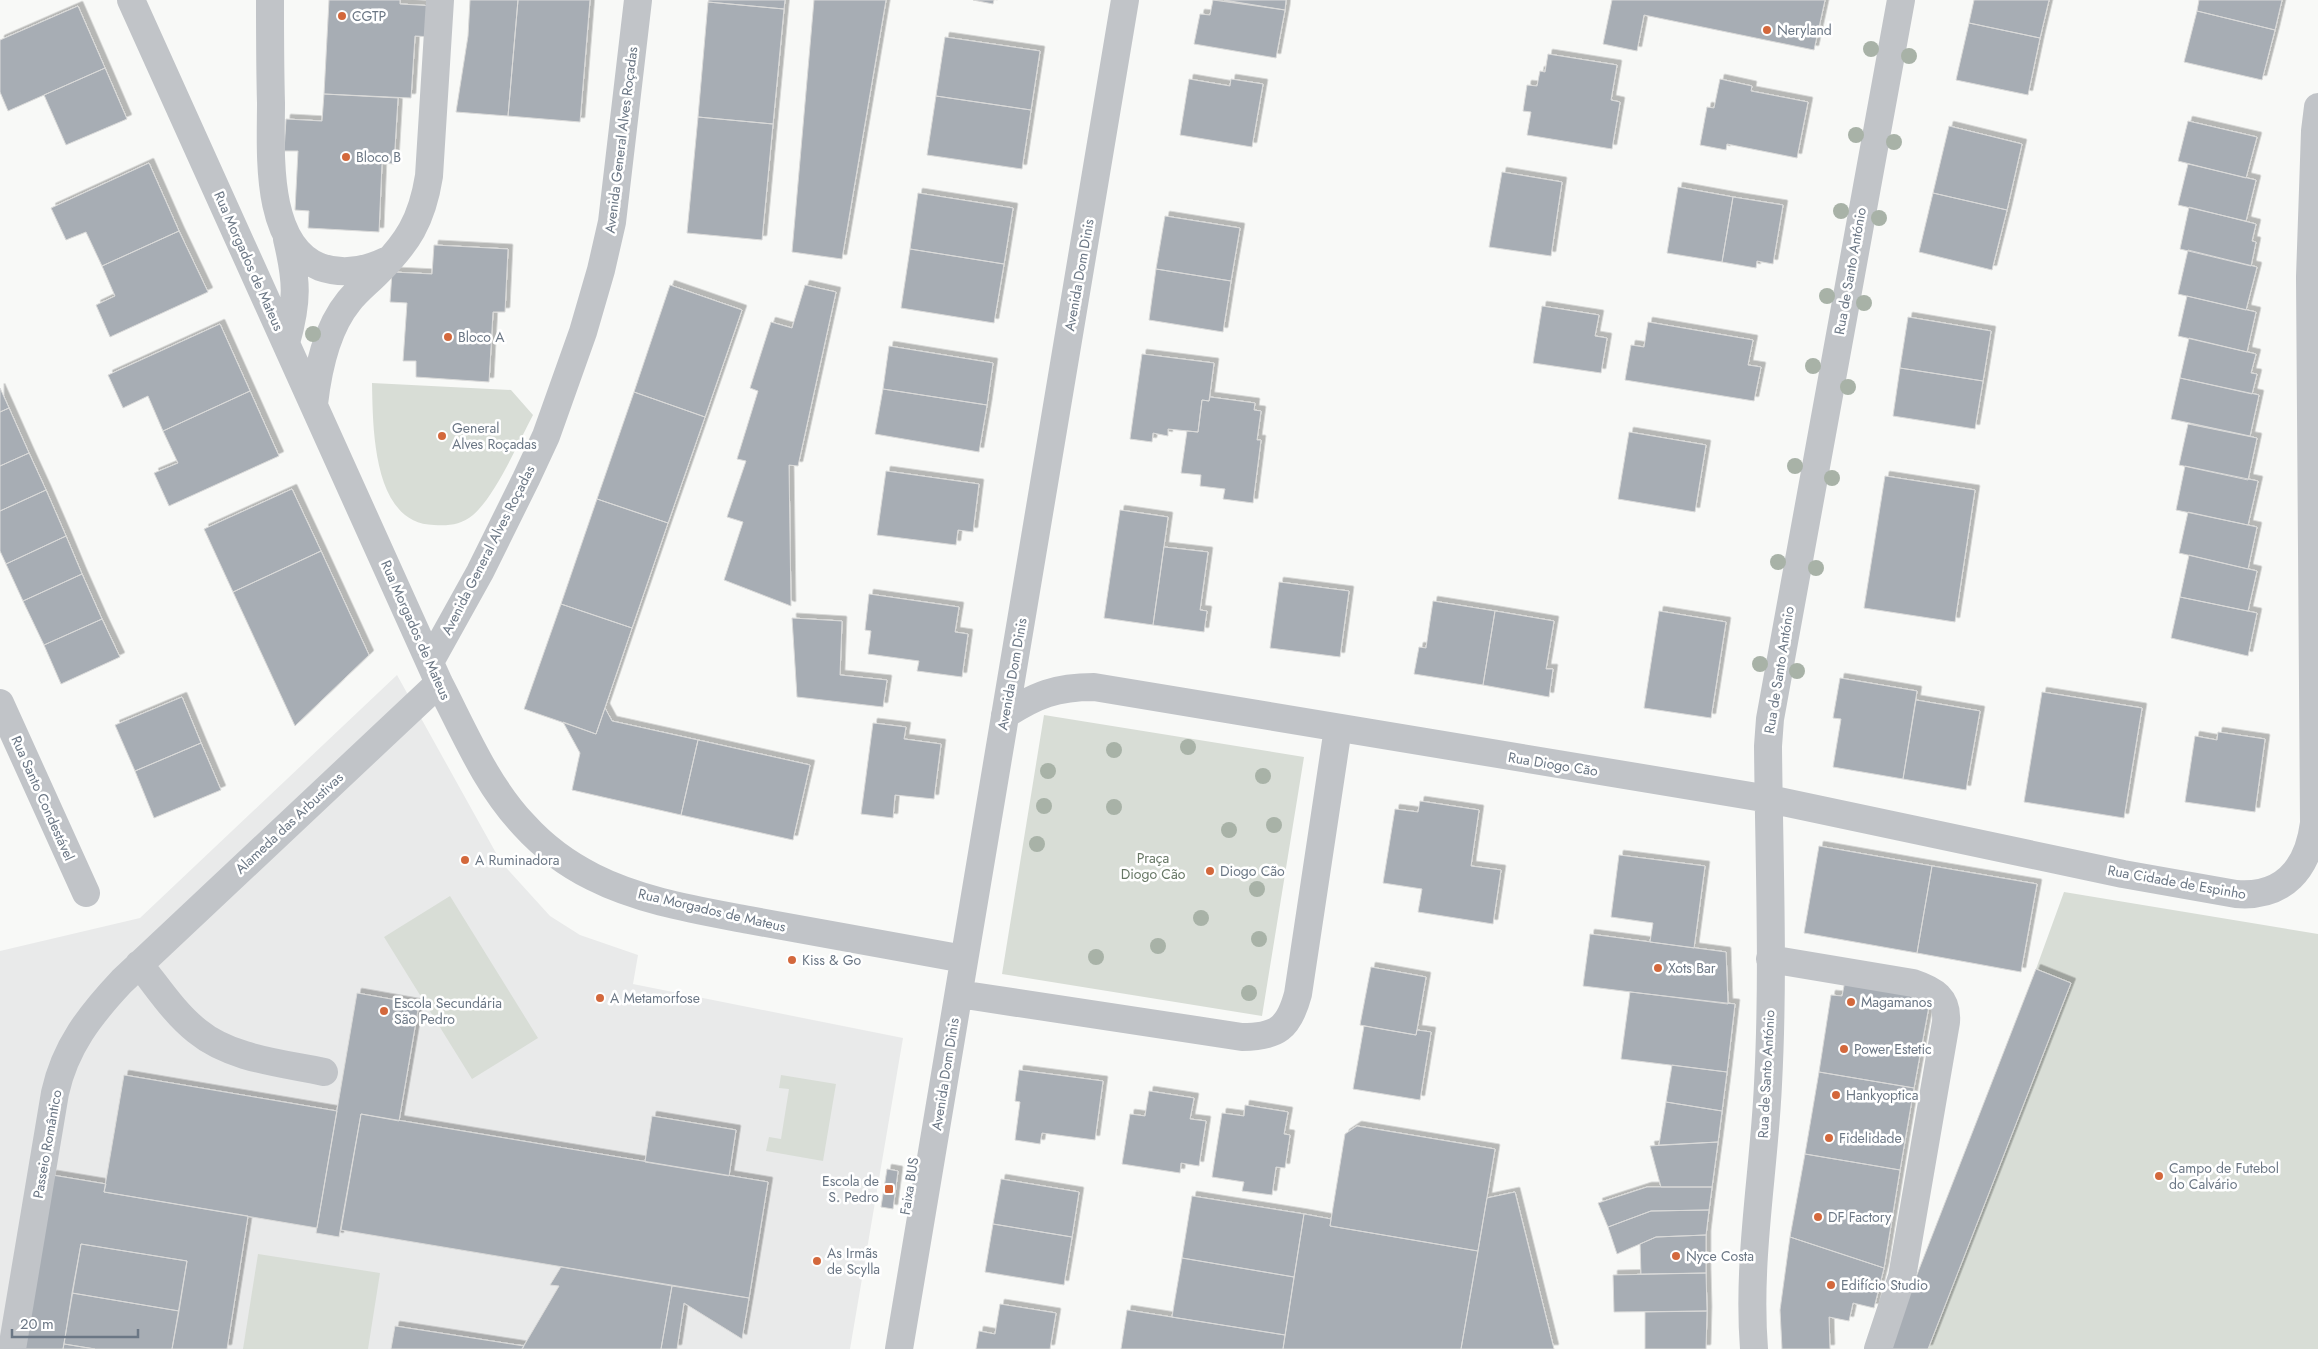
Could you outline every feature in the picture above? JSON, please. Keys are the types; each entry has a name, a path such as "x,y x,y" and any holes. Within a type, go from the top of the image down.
{"street":[{"name":"Rua Morgados de Mateus","path":"130,0 434,672 478,760 506,804 543,844 567,862 594,878 630,892 692,908 964,959"},
{"path":"270,0 272,172 277,210 285,230 299,254 310,263 328,270 351,272 371,268 390,259"},
{"path":"314,404 321,363 340,314 349,301 406,240 418,220 425,199 429,176 440,0"},
{"name":"Avenida General Alves Roçadas","path":"434,672 549,428 583,332 601,270 612,222 638,0"},
{"name":"Avenida Dom Dinis","path":"899,1349 1125,0"},
{"name":"Rua de Santo António","path":"1754,1349 1752,1282 1768,1086 1770,959 1768,740 1771,711 1901,0"},
{"name":"Rua Cidade de Espinho","path":"1769,800 2123,874 2236,894 2254,895 2271,891 2286,882 2306,855 2312,839 2314,807 2310,277 2315,131 2318,107"},
{"path":"285,230 295,274 293,319 286,342"},
{"name":"Alameda das Arbustivas","path":"139,964 434,672"},
{"path":"959,994 1242,1037 1271,1034 1282,1028 1289,1020 1298,994 1338,728 1094,687 1055,690 1038,696 1005,716"},
{"name":"Rua Santo Condestável","path":"0,703 86,893"},
{"name":"Rua Diogo Cão","path":"1338,728 1769,800"},
{"path":"1770,959 1913,984 1933,991 1941,997 1944,1005 1946,1022 1902,1277 1878,1349"},
{"path":"139,964 184,1019 212,1041 252,1056 324,1072"},
{"name":"Passeio Romântico","path":"12,1349 55,1093 63,1063 80,1030 92,1014 139,964"}],"shaded area":[{"name":"Escola Secundária São Pedro","path":"397,675 501,862 550,916 580,935 638,955 633,984 903,1038 850,1349 0,1349 0,951 140,918"}],"green space":[{"path":"372,383 511,390 533,415 498,482 482,506 473,515 464,521 454,524 434,525 414,520 398,508 387,491 380,470 373,423"},
{"name":"Praça Diogo Cão","path":"1044,715 1304,757 1262,1016 1002,974"},
{"name":"Campo de Futebol do Calvário","path":"2064,892 2318,934 2318,1349 1888,1349 2036,969"},
{"path":"450,896 538,1038 472,1079 384,937"},
{"path":"781,1075 836,1084 823,1161 766,1151 769,1137 781,1139 789,1089 779,1088"},
{"path":"258,1254 380,1273 368,1349 243,1349"}],"building":[{"path":"329,0 400,0 400,4 434,6 432,37 415,36 411,98 324,94"},
{"path":"470,0 518,0 508,116 456,112 468,36"},
{"path":"518,0 590,0 580,122 508,116"},
{"path":"709,0 785,0 784,9 708,2"},
{"path":"814,0 886,0 842,259 792,252"},
{"path":"973,0 994,0 993,4"},
{"path":"1213,0 1285,10 1276,58 1194,44 1200,14 1210,15"},
{"path":"1224,0 1286,0 1285,10"},
{"name":"Neryland","path":"1612,0 1825,0 1814,50 1644,15 1637,51 1603,44"},
{"path":"1974,0 2049,0 2040,38 1969,23"},
{"path":"2199,0 2282,0 2275,30 2197,11"},
{"path":"708,2 784,9 773,124 698,117"},
{"path":"78,6 105,68 8,111 0,92 0,40"},
{"path":"2197,11 2275,30 2262,80 2184,62"},
{"path":"1969,23 2040,38 2028,95 1956,80"},
{"path":"945,37 1040,51 1031,110 936,96"},
{"path":"1548,54 1617,65 1611,100 1620,102 1612,149 1527,135 1531,112 1523,111 1527,85 1537,86 1540,71 1545,72"},
{"path":"105,68 127,119 66,145 44,95"},
{"path":"1189,79 1230,86 1231,79 1263,84 1252,147 1180,135"},
{"path":"1720,79 1752,86 1751,91 1808,102 1797,158 1727,144 1726,150 1700,145 1707,107 1714,108"},
{"name":"Bloco B","path":"324,94 398,98 394,164 382,163 379,232 308,228 309,211 295,210 298,151 284,151 286,119 322,121"},
{"path":"936,96 1031,110 1022,169 927,155"},
{"path":"698,117 773,124 762,240 687,233"},
{"path":"2188,121 2257,137 2246,178 2178,161"},
{"path":"1949,126 2022,144 2007,210 1933,193"},
{"path":"149,163 179,231 102,266 86,232 66,240 51,208"},
{"path":"2188,164 2256,180 2246,221 2178,205"},
{"path":"1502,172 1562,182 1551,256 1489,247"},
{"path":"1678,187 1733,197 1722,262 1667,253"},
{"path":"918,193 1013,208 1004,264 910,249"},
{"path":"1933,193 2007,210 1992,270 1919,252"},
{"path":"1733,197 1783,205 1773,264 1757,261 1756,268 1722,262"},
{"path":"2189,207 2256,224 2252,241 2256,242 2251,266 2180,249"},
{"path":"1165,216 1240,228 1231,281 1156,269"},
{"path":"179,231 208,292 110,337 96,305 115,296 102,266"},
{"name":"Bloco A","path":"434,245 508,249 505,312 493,312 489,382 416,377 416,361 403,361 407,303 390,302 392,272 432,274"},
{"path":"910,249 1004,264 994,323 901,308"},
{"path":"2188,250 2257,267 2246,310 2178,294"},
{"path":"1156,269 1231,281 1223,332 1149,320"},
{"path":"670,285 742,310 705,417 634,392"},
{"path":"805,285 836,292 798,466 789,465 791,606 724,580 743,522 727,517 746,461 737,459 758,391 750,388 771,322 792,328"},
{"path":"2187,296 2256,312 2247,352 2178,336"},
{"path":"1542,306 1599,315 1595,336 1607,338 1601,373 1533,363"},
{"path":"1908,317 1991,331 1983,381 1900,368"},
{"path":"1648,322 1753,340 1748,365 1761,367 1754,401 1625,380 1631,345 1644,347"},
{"path":"220,324 250,391 163,431 148,396 123,408 108,375"},
{"path":"2189,338 2256,354 2251,373 2257,374 2252,394 2180,378"},
{"path":"889,346 993,363 987,405 883,389"},
{"path":"1142,354 1214,363 1209,401 1202,400 1198,432 1168,429 1168,436 1153,433 1152,442 1130,439"},
{"path":"1900,368 1983,381 1975,429 1893,416"},
{"path":"2180,378 2259,395 2250,436 2171,419"},
{"path":"0,388 9,408 0,412"},
{"path":"883,389 987,405 979,452 875,434"},
{"path":"250,391 279,456 169,506 154,473 178,463 163,431"},
{"path":"634,392 705,417 668,523 597,499"},
{"path":"1210,397 1255,403 1254,410 1261,411 1257,440 1261,440 1253,503 1223,499 1225,489 1200,486 1201,475 1181,473 1187,431 1198,432 1202,400 1209,401"},
{"path":"9,408 29,453 0,466 0,412"},
{"path":"2188,424 2257,438 2248,480 2179,465"},
{"path":"1629,432 1706,445 1695,512 1618,499"},
{"path":"29,453 46,490 0,511 0,466"},
{"path":"2185,466 2258,481 2248,525 2176,510"},
{"path":"886,471 979,484 973,532 958,530 956,545 877,535"},
{"path":"1885,476 1975,490 1955,622 1864,608"},
{"path":"292,489 321,551 233,592 204,529"},
{"path":"46,490 66,536 6,564 0,551 0,511"},
{"path":"597,499 668,523 632,628 561,604"},
{"path":"1120,510 1168,517 1153,625 1104,618"},
{"path":"2188,512 2257,527 2248,569 2179,553"},
{"path":"66,536 82,574 23,601 6,564"},
{"path":"1164,547 1208,552 1200,610 1207,611 1204,632 1153,625"},
{"path":"321,551 369,655 295,726 233,592"},
{"path":"2189,555 2257,571 2248,611 2180,597"},
{"path":"82,574 102,619 44,645 23,601"},
{"path":"1279,582 1349,591 1340,657 1270,648"},
{"path":"869,594 959,607 955,632 968,634 962,677 917,671 919,661 868,654 871,631 865,630"},
{"path":"2180,597 2257,613 2248,656 2171,638"},
{"path":"1433,601 1495,611 1483,685 1414,674 1419,647 1426,648"},
{"path":"561,604 632,628 596,734 524,709"},
{"path":"1495,611 1554,621 1546,669 1553,669 1549,697 1483,685"},
{"path":"1659,611 1726,622 1711,718 1644,708"},
{"path":"792,618 842,621 840,675 887,680 883,707 797,697"},
{"path":"102,619 120,657 61,684 44,645"},
{"path":"1840,678 1917,691 1903,779 1833,767 1841,719 1833,718"},
{"path":"2042,692 2142,708 2124,818 2024,802"},
{"path":"182,697 201,743 135,771 115,725"},
{"path":"1916,700 1980,711 1966,790 1903,779"},
{"path":"605,708 612,721 698,740 681,815 572,790 580,753 563,722 596,734"},
{"path":"873,723 906,727 904,739 941,744 934,799 895,795 893,818 861,814"},
{"path":"2218,732 2265,739 2255,812 2185,802 2195,736 2217,740"},
{"path":"698,740 810,765 793,840 681,815"},
{"path":"201,743 221,790 154,818 135,771"},
{"path":"1420,801 1479,810 1471,866 1501,870 1493,924 1418,912 1422,889 1383,883 1395,809 1418,812"},
{"path":"1819,846 1932,866 1917,953 1804,933"},
{"path":"1619,855 1705,866 1694,948 1650,942 1653,923 1611,917"},
{"path":"1932,866 2037,884 2021,972 1917,953"},
{"path":"1590,934 1726,952 1728,1004 1583,986"},
{"path":"1371,967 1426,977 1416,1035 1360,1025"},
{"path":"2036,969 2071,983 1928,1349 1888,1349"},
{"path":"1845,981 1931,995 1914,1088 1819,1072 1831,995 1842,996"},
{"path":"1630,992 1735,1004 1727,1072 1621,1059"},
{"path":"357,993 419,1004 399,1121 361,1114 339,1237 316,1233"},
{"path":"1364,1026 1416,1035 1417,1030 1431,1032 1420,1100 1353,1089"},
{"path":"1672,1065 1727,1072 1722,1111 1666,1102"},
{"path":"1019,1070 1103,1081 1095,1140 1042,1133 1040,1144 1015,1140 1020,1102 1015,1101"},
{"path":"1819,1072 1914,1088 1900,1170 1805,1154"},
{"path":"124,1075 337,1111 317,1228 104,1192"},
{"path":"1149,1091 1194,1098 1190,1119 1206,1121 1199,1166 1181,1163 1180,1173 1122,1164 1130,1114 1145,1116"},
{"path":"1666,1102 1722,1111 1718,1142 1659,1145"},
{"path":"1245,1105 1288,1112 1284,1134 1290,1135 1285,1168 1276,1167 1272,1195 1242,1191 1244,1182 1212,1177 1222,1113 1244,1116"},
{"path":"361,1114 768,1182 749,1298 341,1230"},
{"path":"652,1116 736,1130 729,1176 645,1162"},
{"path":"1357,1126 1495,1149 1478,1251 1330,1226 1345,1134"},
{"path":"1718,1142 1712,1187 1661,1187 1650,1146"},
{"path":"1805,1154 1900,1170 1884,1268 1790,1237"},
{"path":"887,1169 898,1171 893,1209 881,1207"},
{"path":"52,1175 106,1184 104,1192 248,1216 227,1349 172,1349 187,1261 81,1244 63,1349 24,1349"},
{"path":"1001,1179 1079,1192 1072,1237 993,1224"},
{"path":"1647,1187 1712,1187 1709,1210 1651,1211 1608,1227 1598,1203"},
{"path":"1515,1192 1554,1349 1461,1349 1487,1198"},
{"path":"1192,1196 1304,1214 1294,1277 1182,1258"},
{"path":"1709,1210 1706,1235 1656,1237 1617,1254 1608,1227 1651,1211"},
{"path":"1304,1214 1331,1219 1330,1226 1478,1251 1461,1349 1283,1349"},
{"path":"993,1224 1072,1237 1064,1285 985,1272"},
{"path":"1706,1235 1706,1273 1641,1274 1640,1244 1656,1237"},
{"name":"Edifício Studio","path":"1790,1237 1884,1268 1874,1308 1853,1303 1849,1321 1829,1317 1830,1349 1782,1349 1780,1310"},
{"path":"81,1244 187,1261 179,1311 72,1293"},
{"path":"1182,1258 1294,1277 1285,1335 1172,1317"},
{"path":"561,1267 672,1286 661,1349 522,1349 559,1286 550,1285"},
{"path":"1706,1273 1707,1311 1614,1312 1613,1275"},
{"path":"672,1286 749,1298 742,1339 684,1303 677,1349 661,1349"},
{"path":"72,1293 179,1311 172,1349 95,1349 64,1344"},
{"path":"1000,1304 1056,1313 1050,1349 976,1349 979,1331 995,1334"},
{"path":"1127,1310 1285,1335 1283,1349 1121,1349"},
{"path":"1707,1311 1706,1349 1645,1349 1645,1312"},
{"path":"395,1326 524,1346 522,1349 391,1349"},
{"path":"64,1344 95,1349 63,1349"}],"place":[{"name":"CGTP","path":"342,16"},
{"name":"Neryland","path":"1767,30"},
{"name":"Bloco B","path":"346,157"},
{"name":"Bloco A","path":"448,337"},
{"name":"General Alves Roçadas","path":"442,436"},
{"name":"A Ruminadora","path":"465,860"},
{"name":"Diogo Cão","path":"1210,871"},
{"name":"Kiss & Go","path":"792,960"},
{"name":"Xots Bar","path":"1658,968"},
{"name":"A Metamorfose","path":"600,998"},
{"name":"Magamanos","path":"1851,1002"},
{"name":"Escola Secundária São Pedro","path":"384,1011"},
{"name":"Power Estetic","path":"1844,1049"},
{"name":"Hankyoptica","path":"1836,1095"},
{"name":"Fidelidade","path":"1829,1138"},
{"name":"Campo de Futebol do Calvário","path":"2159,1176"},
{"name":"Escola de S. Pedro","path":"889,1189"},
{"name":"DF Factory","path":"1818,1217"},
{"name":"Nyce Costa","path":"1676,1256"},
{"name":"As Irmãs de Scylla","path":"817,1261"},
{"name":"Edifício Studio","path":"1831,1285"}]}
